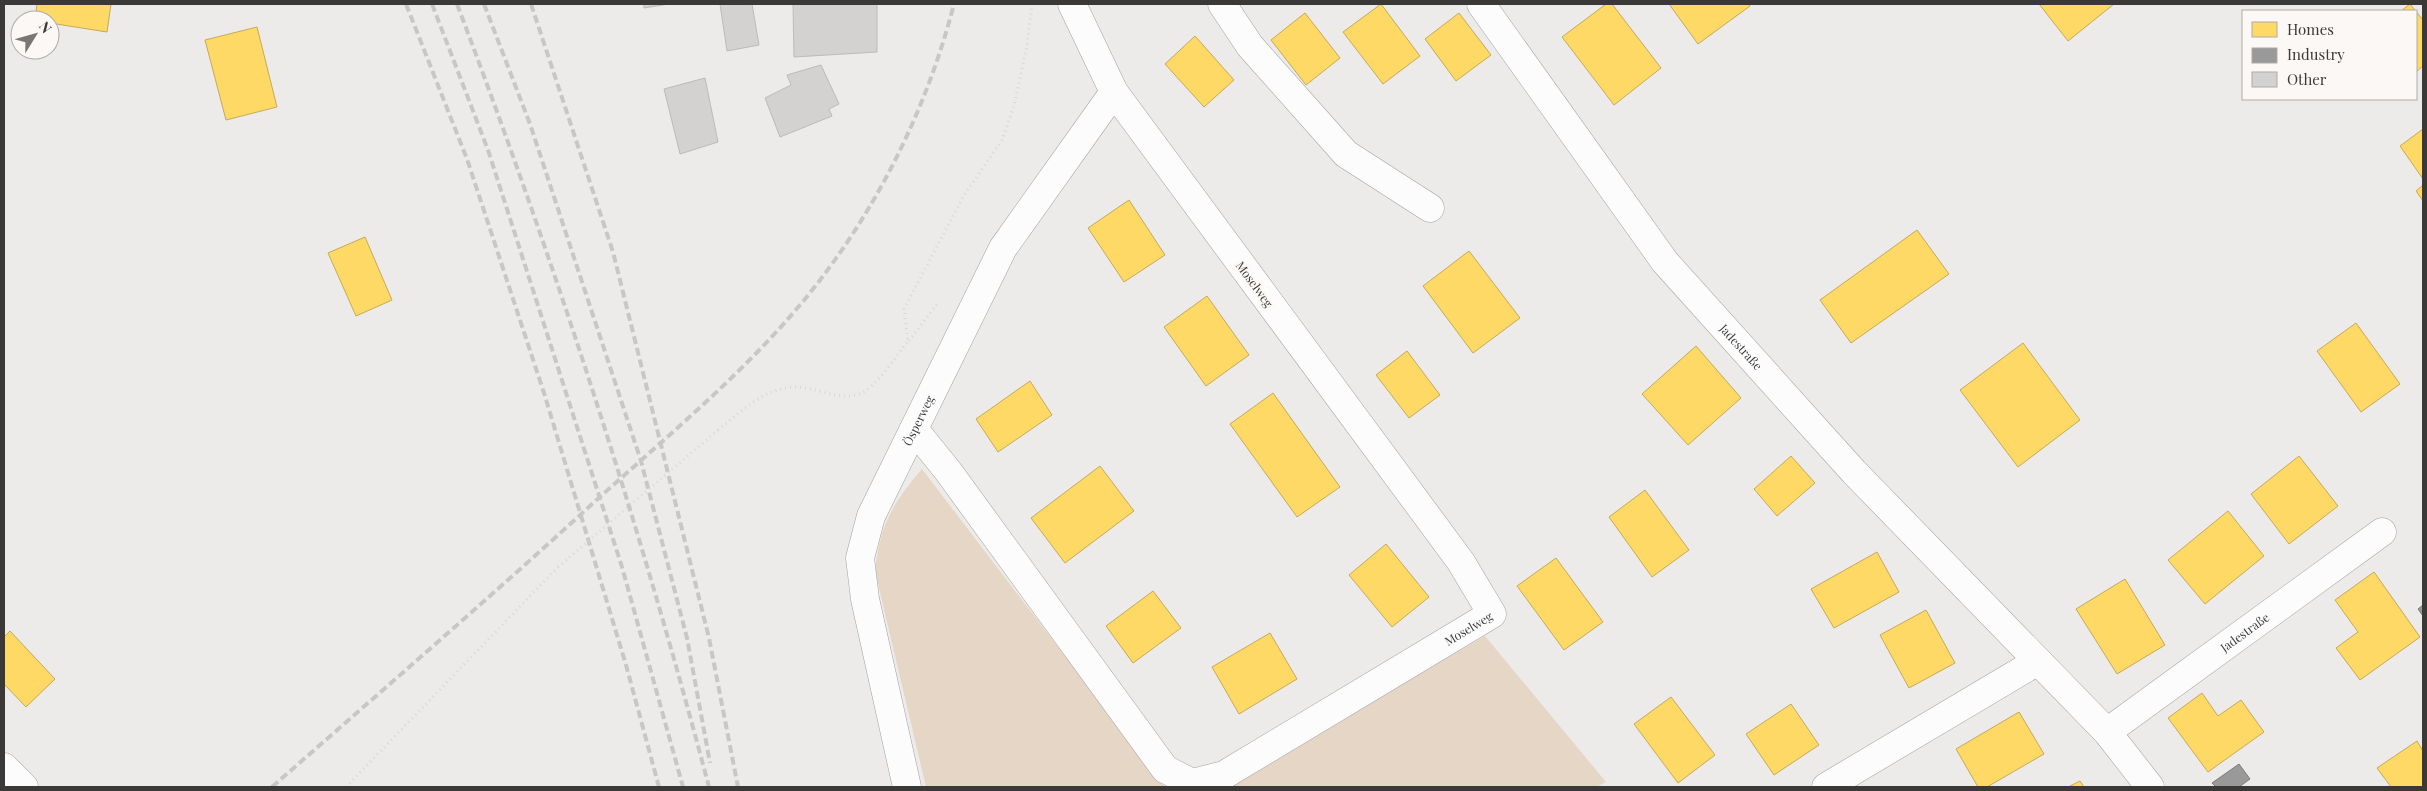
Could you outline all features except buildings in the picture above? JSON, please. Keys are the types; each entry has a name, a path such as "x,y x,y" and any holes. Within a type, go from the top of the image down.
{"street":[{"name":"Moselweg","path":"914,429 948,471 1165,769 1192,783 1224,775 1492,614 1461,562 1114,92 1072,4"},
{"path":"1222,4 1250,46 1346,154 1430,208"},
{"name":"Jadestraße","path":"1481,4 1665,262 1854,472 2106,732 2150,787"},
{"name":"Ösperweg","path":"907,787 865,599 860,558 871,516 1003,248 1114,92"},
{"name":"Jadestraße","path":"2106,732 2382,532"},
{"path":"1826,787 2038,661"},
{"path":"4,767 24,787"}],"path":[{"path":"346,787 558,567 753,402 771,392 798,387 848,397 860,394 870,387 908,341 904,309 963,197 1002,140 1014,106 1027,46 1032,4"}],"shaded area":[{"path":"922,469 1165,787 926,787 875,571 880,541 889,516 903,493"},
{"path":"1485,636 1606,782 1596,787 1224,787"}],"railway":[{"path":"406,4 467,159 544,393 626,665 659,787"},
{"path":"432,4 488,150 622,567 683,787"},
{"path":"457,4 493,100 593,392 654,589 709,787"},
{"path":"484,4 530,124 641,461 687,638 710,763"},
{"path":"531,4 613,252 709,638 738,787"},
{"path":"272,787 472,612 695,412 771,338 794,312 822,278 847,242 892,167 927,87 942,46 954,4"}]}
